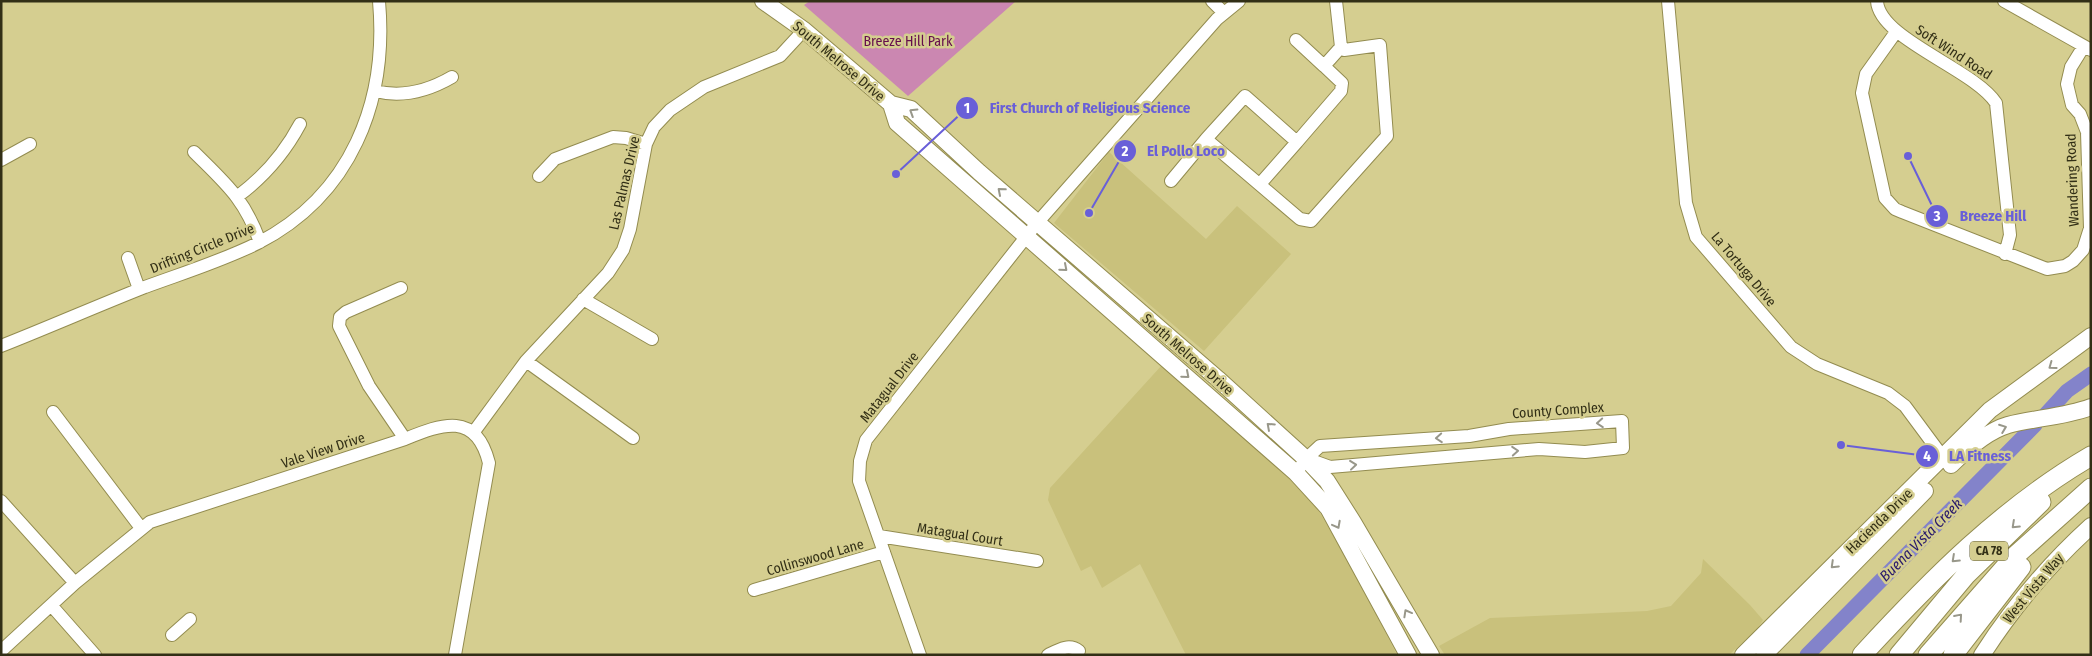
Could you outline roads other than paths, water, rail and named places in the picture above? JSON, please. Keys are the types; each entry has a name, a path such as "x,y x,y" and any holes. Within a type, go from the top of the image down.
{"highway":[{"path":"1862,655 1918,594 1985,531 2053,478 2091,457"},
{"name":"CA 78","path":"1899,655 1966,575 2000,539 2091,457"},
{"path":"1953,655 2004,586 2089,489"},
{"name":"CA 78","path":"1928,655 2015,556 2089,489"}],"main road":[{"name":"South Melrose Drive","path":"763,1 804,30 891,104 911,109 1218,379 1306,459 1327,481 1356,526 1431,655"},
{"name":"South Melrose Drive","path":"891,104 897,123 1296,473 1328,508 1408,655"},
{"name":"Hacienda Drive","path":"1764,655 1947,462 1990,410 2091,336"},
{"name":"Hacienda Drive","path":"1743,655 1947,462 1990,434 2007,426 2069,414 2091,407"},
{"name":"West Vista Way","path":"1982,655 2032,586 2062,552 2091,526"}],"street":[{"name":"Drifting Circle Drive","path":"1,346 260,242 304,212 336,178 356,146 368,116 380,66 381,26 379,1"},
{"path":"1212,1 1224,13"},
{"name":"Matagual Drive","path":"920,655 859,481 860,461 866,440 1038,222 1224,13 1239,1"},
{"path":"1324,66 1341,47 1336,1"},
{"name":"La Tortuga Drive","path":"1668,1 1686,203 1691,226 1696,237 1791,346 1817,364 1888,393 1905,406 1947,462"},
{"name":"Soft Wind Road","path":"1877,1 1882,16 1896,32 1984,88 1996,103 2010,235 2005,254"},
{"path":"2004,1 2087,48"},
{"name":"Las Palmas Drive","path":"473,433 526,361 608,273 623,250 630,229 646,144 654,127 670,110 704,87 780,56 804,30"},
{"name":"Wandering Road","path":"1896,32 1866,74 1862,93 1885,198 1895,209 2047,269 2065,266 2083,250 2090,228 2087,132 2080,114 2072,105 2067,84 2071,67 2087,48"},
{"path":"1260,184 1341,91 1342,82 1296,40"},
{"path":"1206,139 1300,218 1311,221 1387,136 1380,45 1344,50 1341,47"},
{"path":"375,91 386,94 416,92 436,86 452,77"},
{"path":"1171,181 1244,96 1297,142"},
{"path":"238,196 257,182 275,163 300,124"},
{"path":"539,176 556,159 613,137 626,138 646,144"},
{"path":"1,160 30,144"},
{"path":"194,152 238,196 250,216 260,242"},
{"path":"128,258 139,290"},
{"path":"401,288 346,312 340,317 339,326 369,386 405,439"},
{"path":"583,299 652,339"},
{"path":"526,361 633,438"},
{"path":"53,412 141,528"},
{"name":"County Complex","path":"1296,473 1306,459 1320,446 1469,436 1509,429 1622,421 1623,448 1584,452 1539,449 1330,467 1306,459"},
{"name":"Vale View Drive","path":"1,651 75,582 150,522 405,439 439,426 449,425 473,433"},
{"path":"456,655 488,463 485,448 473,433"},
{"path":"1,501 75,582"},
{"name":"Matagual Court","path":"879,536 1037,561"},
{"name":"Collinswood Lane","path":"754,590 884,552"},
{"path":"51,605 96,655"},
{"path":"172,635 190,619"},
{"path":"1048,655 1067,647 1074,647 1079,650"}],"waterway":[{"name":"Buena Vista Creek","path":"2045,415 2067,391 2091,374"},
{"name":"Buena Vista Creek","path":"1807,655 2035,425"}],"place":[{"name":"Breeze Hill","path":"1908,156"},
{"name":"First Church of Religious Science","path":"896,174"},
{"name":"El Pollo Loco","path":"1089,213"},
{"name":"LA Fitness","path":"1841,445"}],"park label":[{"name":"Breeze Hill Park","path":"908,41"}]}
